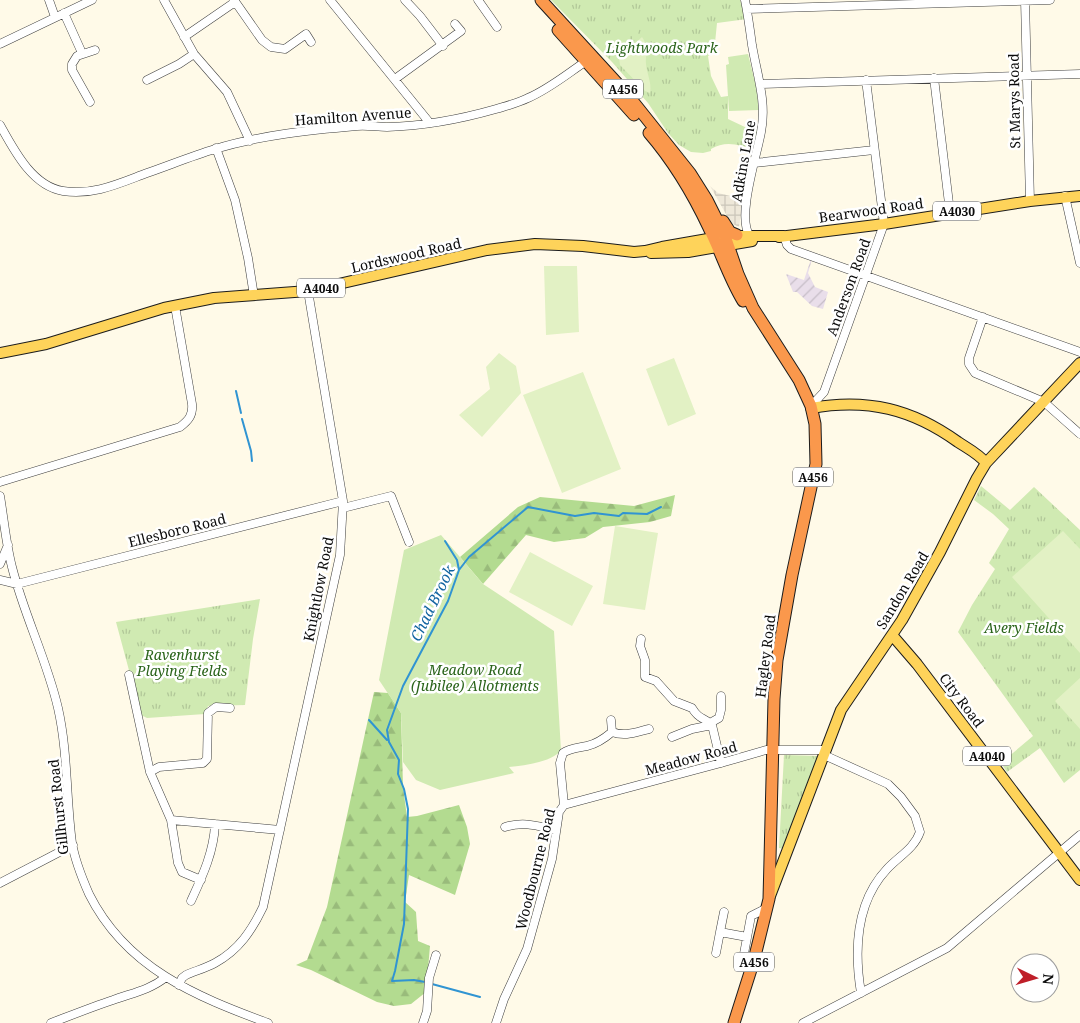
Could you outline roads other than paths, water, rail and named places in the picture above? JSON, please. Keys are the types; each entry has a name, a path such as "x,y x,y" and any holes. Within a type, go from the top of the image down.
{"highway":[{"name":"A456","path":"533,0 656,129 690,173 707,200 721,216 727,229 737,235"},
{"name":"A456","path":"541,0 684,178 720,241"},
{"name":"A456","path":"707,200 720,241"},
{"name":"Hagley Road","path":"720,241 737,291 744,303 753,308 799,380 811,407 815,424 816,464 792,575 778,660 772,749 771,866 768,904 753,966 734,1023"}],"main road":[{"name":"Bearwood Road","path":"720,241 784,236 884,224 1030,200 1080,196"},
{"name":"Bearwood Road","path":"720,241 737,235 784,236"},
{"name":"Lordswood Road","path":"0,354 46,344 175,306 214,298 308,291 487,250 535,244 645,252 720,241"},
{"name":"Sandon Road","path":"768,904 846,701 892,635 940,552 972,486 986,463 1080,362"},
{"path":"811,407 859,404 889,408 907,413 936,427 986,463"},
{"name":"City Road","path":"892,635 917,664 1080,880"},
{"path":"771,866 786,854"}],"street":[{"path":"49,0 55,17"},
{"path":"0,44 92,0"},
{"path":"164,0 194,54 227,92 250,140"},
{"path":"330,0 428,122"},
{"path":"405,0 420,16 442,46"},
{"path":"478,0 497,26"},
{"name":"Adkins Lane","path":"745,0 752,47 761,84 764,117 750,176 747,198 745,228 750,236"},
{"name":"St Marys Road","path":"1025,0 1030,200"},
{"path":"747,9 875,2 1050,0"},
{"path":"184,37 234,1 262,40 271,47 284,49 306,34 310,42"},
{"path":"64,13 82,53"},
{"path":"395,79 461,31 456,24"},
{"path":"90,102 72,70 72,64 77,56 95,50"},
{"path":"150,68 150,78 179,64 194,54"},
{"name":"Hamilton Avenue","path":"0,125 12,147 36,178 49,187 66,192 88,192 112,186 216,148 250,140 304,130 360,126 387,127 464,117 527,98 550,86 588,58"},
{"path":"761,84 1080,74"},
{"path":"934,78 950,212"},
{"name":"Anderson Road","path":"811,407 824,392 884,224 866,80"},
{"path":"216,148 235,200 254,296"},
{"path":"754,163 874,150"},
{"path":"1065,196 1080,263"},
{"path":"784,236 787,245 791,249 1080,352"},
{"name":"Knightlow Road","path":"179,984 186,975 215,963 229,954 247,936 263,907 340,555 343,505 308,291"},
{"path":"0,482 180,427 188,421 193,413 192,404 175,306"},
{"path":"983,317 969,358 975,373 1044,402 1080,434"},
{"name":"Ellesboro Road","path":"17,584 394,494 408,542"},
{"name":"Gillhurst Road","path":"0,496 17,584 50,679 58,710 63,739 73,845 80,875 100,913 128,949 166,977 179,984 218,1003 268,1023"},
{"path":"0,564 8,545"},
{"path":"0,580 17,584"},
{"path":"641,639 640,646 645,660 645,676 656,682 670,698 692,708 700,718 711,724 721,763"},
{"path":"129,675 150,772 171,820 178,863 182,872 201,880"},
{"path":"672,737 711,724 719,718 721,696"},
{"path":"150,772 159,767 203,763 206,758 208,713 216,707 230,708"},
{"path":"611,720 612,732"},
{"path":"612,732 626,735 649,730"},
{"path":"564,805 560,763 563,753 572,748 588,746 612,732"},
{"name":"Meadow Road","path":"564,805 772,749 825,753"},
{"path":"825,753 888,784 901,796 914,816 920,832 915,844 887,869 876,884 861,919 857,939 857,952 861,993"},
{"name":"Woodbourne Road","path":"496,1023 504,999 527,950 552,859 559,812 564,805"},
{"path":"171,820 280,830"},
{"path":"505,827 517,823 556,830"},
{"path":"191,902 211,851 215,824"},
{"path":"803,1023 948,948 1080,835"},
{"path":"0,883 73,845"},
{"path":"753,966 743,959 750,916 768,904"},
{"path":"716,953 724,912"},
{"path":"720,932 747,937"},
{"path":"423,1023 427,1011 429,978 436,955"},
{"path":"51,1023 115,999 143,991 166,977"}],"waterway":[{"path":"236,391 241,413"},
{"path":"242,419 252,461"},
{"name":"Chad Brook","path":"425,982 414,980 392,981 404,924 408,809 404,789 398,774 399,760 389,742 387,730 403,686 448,601 459,570 469,557 528,507 575,516 594,513 619,516 623,513 647,514 661,507"},
{"path":"445,541 457,560 459,570"},
{"path":"369,720 387,740"},
{"path":"432,984 480,997"}],"park label":[{"name":"Lightwoods Park","path":"662,47"},
{"name":"Avery Fields","path":"1024,627"},
{"name":"Ravenhurst Playing Fields","path":"182,662"},
{"name":"Meadow Road (Jubilee) Allotments","path":"475,678"}]}
